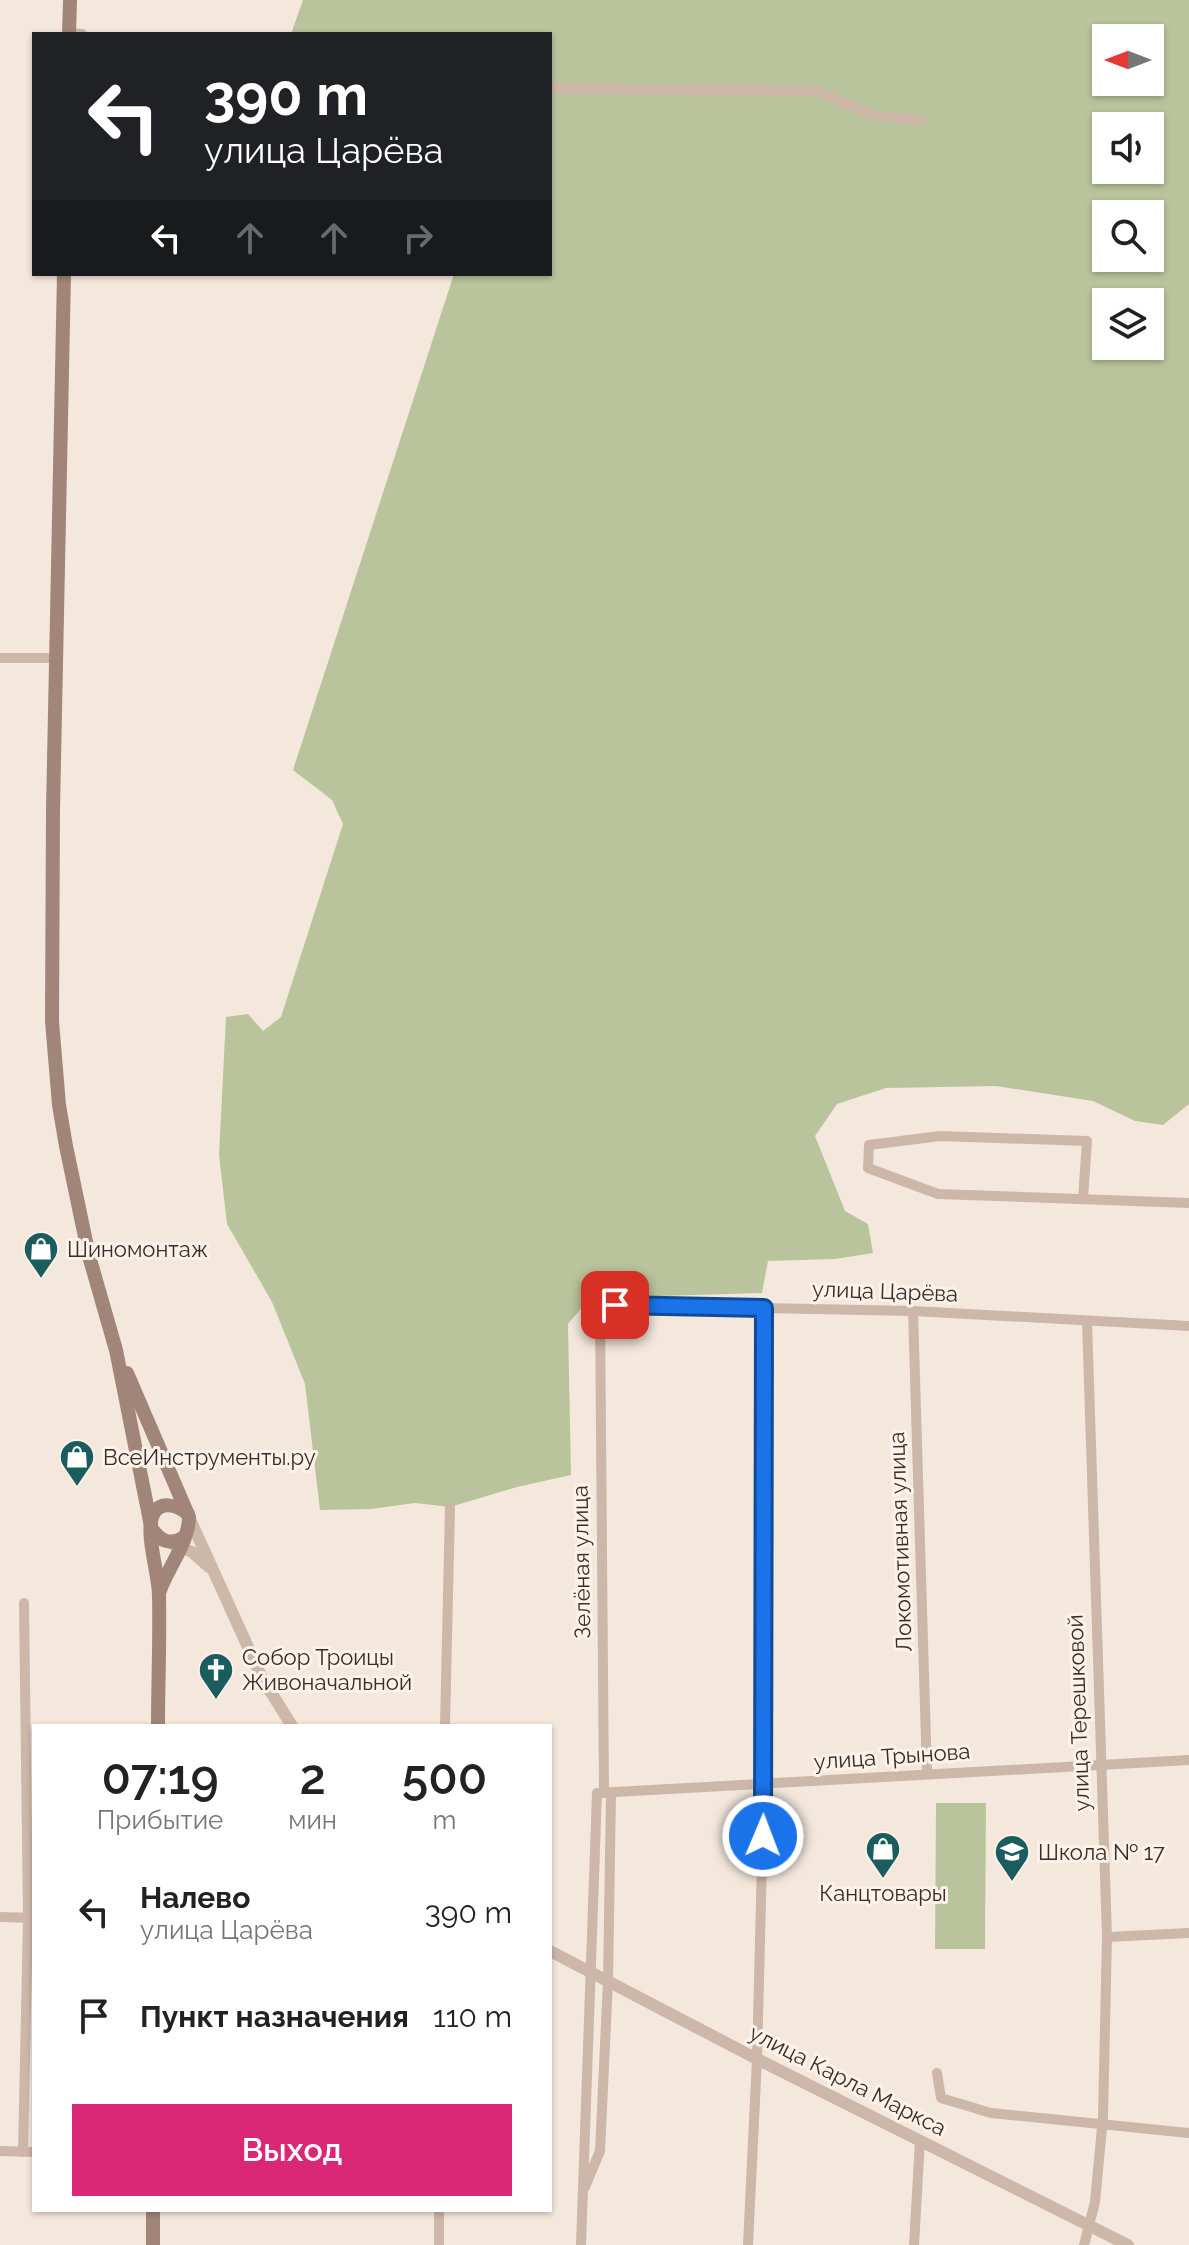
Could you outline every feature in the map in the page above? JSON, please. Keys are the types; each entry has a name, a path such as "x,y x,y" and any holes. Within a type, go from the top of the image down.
{"main road":[{"path":"69,32 70,0"},
{"path":"64,276 52,959 55,1064 61,1119 78,1209 116,1350 152,1528 159,1593 158,1724"},
{"path":"116,1350 189,1516 188,1532 159,1593"},
{"path":"182,1542 165,1541 158,1537 152,1528 155,1511 166,1505 180,1507 189,1516"},
{"path":"153,2212 153,2245"}],"street":[{"path":"552,89 817,91 873,115 922,120"},
{"path":"0,658 57,658"},
{"path":"1083,1199 1087,1141 940,1136 869,1145 868,1168 938,1194 1189,1203"},
{"name":"улица Царёва","path":"599,1330 600,1311 615,1305 913,1311 1189,1326"},
{"path":"748,2245 757,2059 764,1783 764,1308"},
{"name":"Локомотивная улица","path":"913,1311 927,1773"},
{"name":"улица Терешковой","path":"1084,2245 1095,2202 1103,2117 1107,1937 1087,1321"},
{"name":"Зелёная улица","path":"583,2192 600,2151 608,1981 599,1330"},
{"path":"445,1724 450,1507"},
{"path":"189,1516 262,1678 291,1724"},
{"path":"182,1542 216,1576"},
{"path":"0,2151 28,2152 31,1918 24,1603"},
{"name":"улица Трынова","path":"604,1793 1189,1760"},
{"name":"Зелёная улица","path":"581,2245 591,1973 604,1793"},
{"path":"0,1917 31,1918"},
{"path":"1107,1937 1189,1933"},
{"name":"улица Карла Маркса","path":"552,1952 1128,2245"},
{"path":"937,2073 941,2098 991,2113 1189,2133"},
{"path":"914,2245 920,2140"},
{"path":"439,2212 439,2245"}],"green space":[{"path":"303,0 1189,0 1189,1104 1163,1125 1135,1121 1093,1101 996,1086 886,1088 837,1104 815,1136 845,1211 868,1224 873,1253 835,1259 768,1261 762,1293 590,1298 568,1324 571,1475 450,1507 415,1503 371,1509 320,1510 305,1384 272,1302 227,1224 219,1155 226,1017 248,1014 263,1031 281,1017 343,824 332,800 293,770 453,276 552,276 552,32 292,32"},
{"path":"936,1803 986,1803 985,1949 935,1949"}],"place":[{"name":"Шиномонтаж","path":"41,1280"},
{"name":"ВсеИнструменты.ру","path":"77,1488"},
{"name":"Собор Троицы Живоначальной","path":"216,1701"},
{"name":"Канцтовары","path":"883,1880"},
{"name":"Школа № 17","path":"1012,1883"}],"route":[{"path":"615,1305 764,1308 763,1836"}]}
